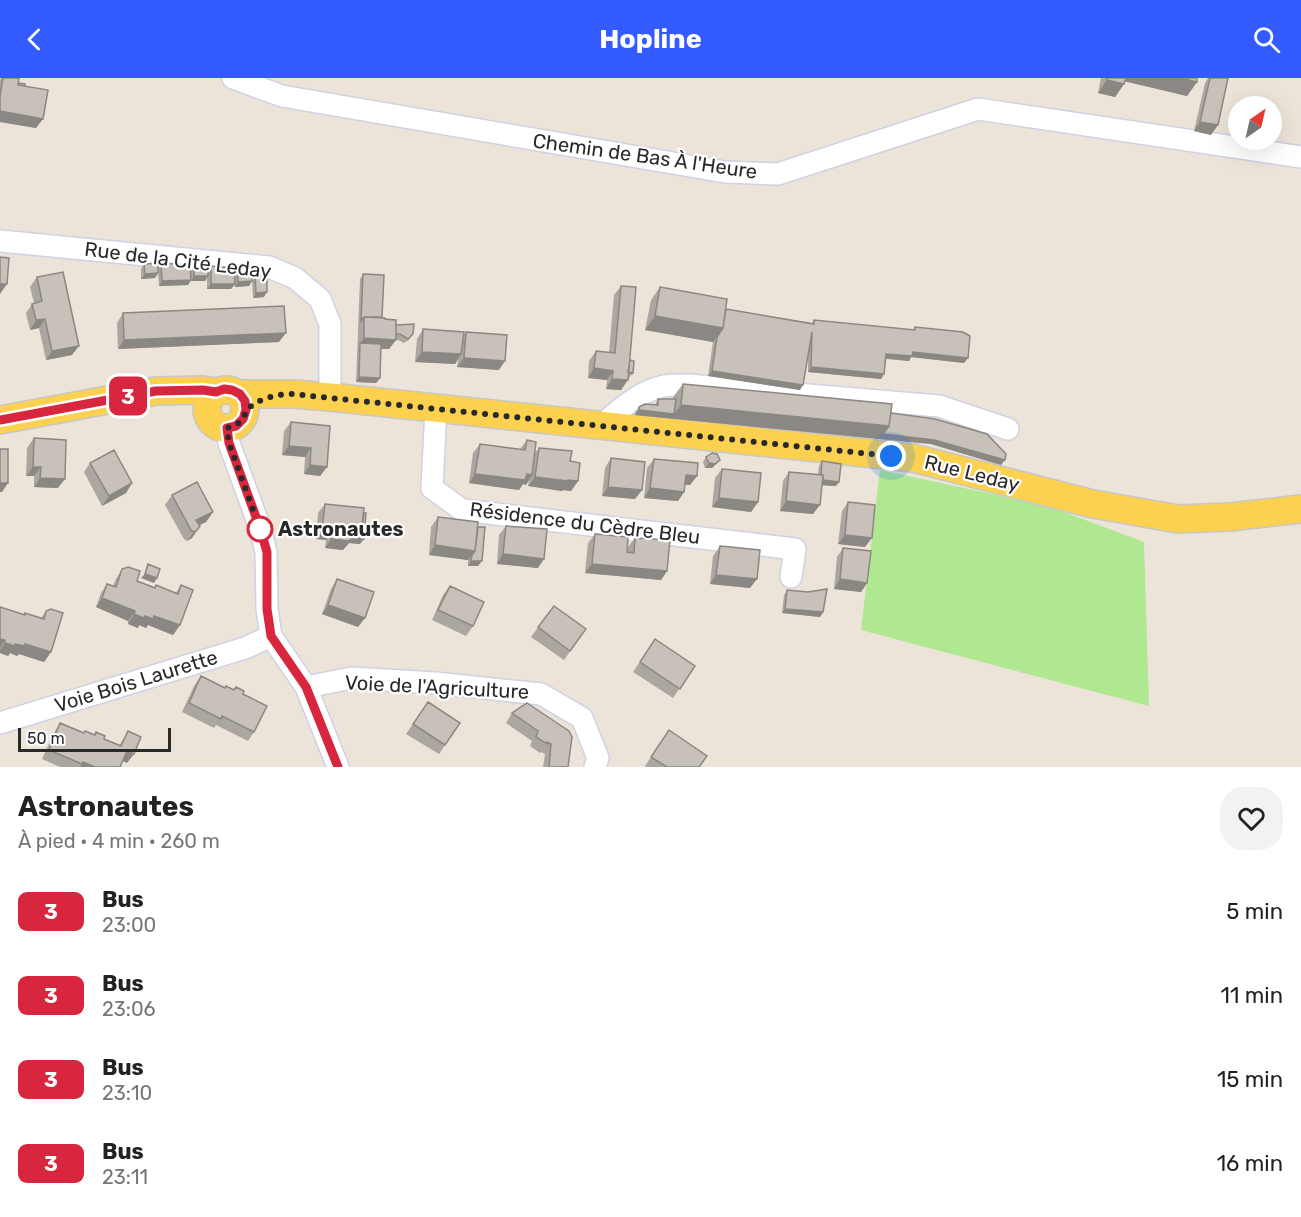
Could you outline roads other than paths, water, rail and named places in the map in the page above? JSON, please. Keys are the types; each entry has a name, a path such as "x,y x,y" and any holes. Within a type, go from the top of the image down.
{"main road":[{"name":"Rue Leday","path":"0,420 156,391 220,404 257,403 277,394 292,394 913,458 1093,504 1178,519 1230,517 1301,509"}],"street":[{"name":"Chemin de Bas À l'Heure","path":"233,78 282,96 725,172 778,174 978,109 1301,157"},
{"name":"Rue de la Cité Leday","path":"0,241 269,267 295,278 320,299 330,324 330,397"},
{"path":"602,425 625,405 645,393 664,386 689,385 939,406 1008,429"},
{"path":"220,404 229,443 267,552 267,609 271,636 306,687 338,767"},
{"name":"Résidence du Cèdre Bleu","path":"436,408 432,488 462,510 795,549 791,577"},
{"name":"Voie Bois Laurette","path":"0,723 246,648 271,636"},
{"name":"Voie de l'Agriculture","path":"306,687 352,678 435,683 541,694 582,718 597,758 595,767"}],"place":[{"name":"Astronautes","path":"260,529"}]}
